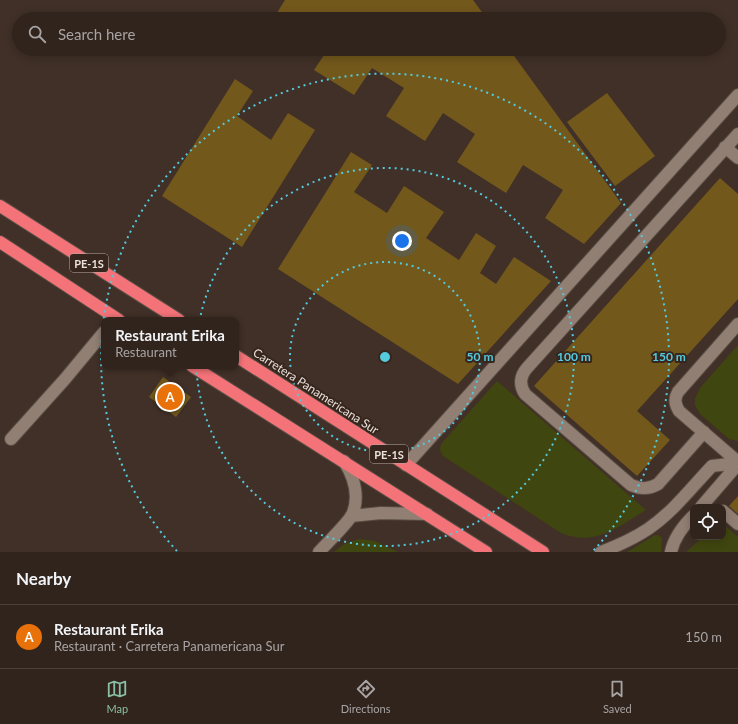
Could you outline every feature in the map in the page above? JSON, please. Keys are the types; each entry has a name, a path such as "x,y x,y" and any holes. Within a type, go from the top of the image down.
{"highway":[{"name":"PE-1S","path":"0,206 174,317"},
{"name":"PE-1S","path":"1,244 113,317"},
{"name":"Carretera Panamericana Sur","path":"239,358 543,552"},
{"name":"PE-1S","path":"197,369 486,552"}],"street":[{"path":"406,465 738,94"},
{"path":"704,432 658,484 648,488 637,488 631,485 525,394 521,382 523,372 526,368 738,134"},
{"path":"726,147 738,158"},
{"path":"738,324 676,396 676,406 679,411 738,463"},
{"path":"11,440 101,336"},
{"path":"319,552 351,516 355,508 355,489 353,479 344,461"},
{"path":"705,503 738,463"},
{"path":"601,552 626,542 648,529 667,514 712,466 738,463"},
{"path":"351,516 381,513 427,514"},
{"path":"726,514 738,524"},
{"path":"671,552 682,527 690,519"}],"green space":[{"path":"738,345 738,441 729,439 700,414 695,405 695,399 700,388"},
{"path":"497,381 646,510 606,533 585,538 574,537 561,533 443,456 440,450 441,444"},
{"path":"726,527 738,537 738,552 686,552 700,540 726,540"},
{"path":"655,535 662,538 661,552 627,552"},
{"path":"359,539 375,541 398,552 334,552 344,544"}],"building":[{"path":"285,0 473,0 482,12 277,12"},
{"path":"323,56 514,56 621,203 584,244 545,218 563,190 523,165 506,193 457,162 475,134 443,113 425,141 386,116 404,88 372,68 354,95 314,70"},
{"path":"235,79 253,91 237,116 271,140 288,113 315,130 242,247 162,196"},
{"path":"607,93 655,156 615,186 567,122"},
{"path":"351,152 372,165 354,192 387,213 404,186 444,212 426,238 459,260 476,233 496,246 480,273 496,284 514,257 551,281 458,384 278,269"},
{"path":"720,178 738,194 738,299 637,411 670,440 637,476 534,386"},
{"path":"163,377 191,397 176,417 149,397"},
{"path":"738,496 738,514 729,506"}],"place":[{"name":"Restaurant Erika","path":"170,397"}]}
